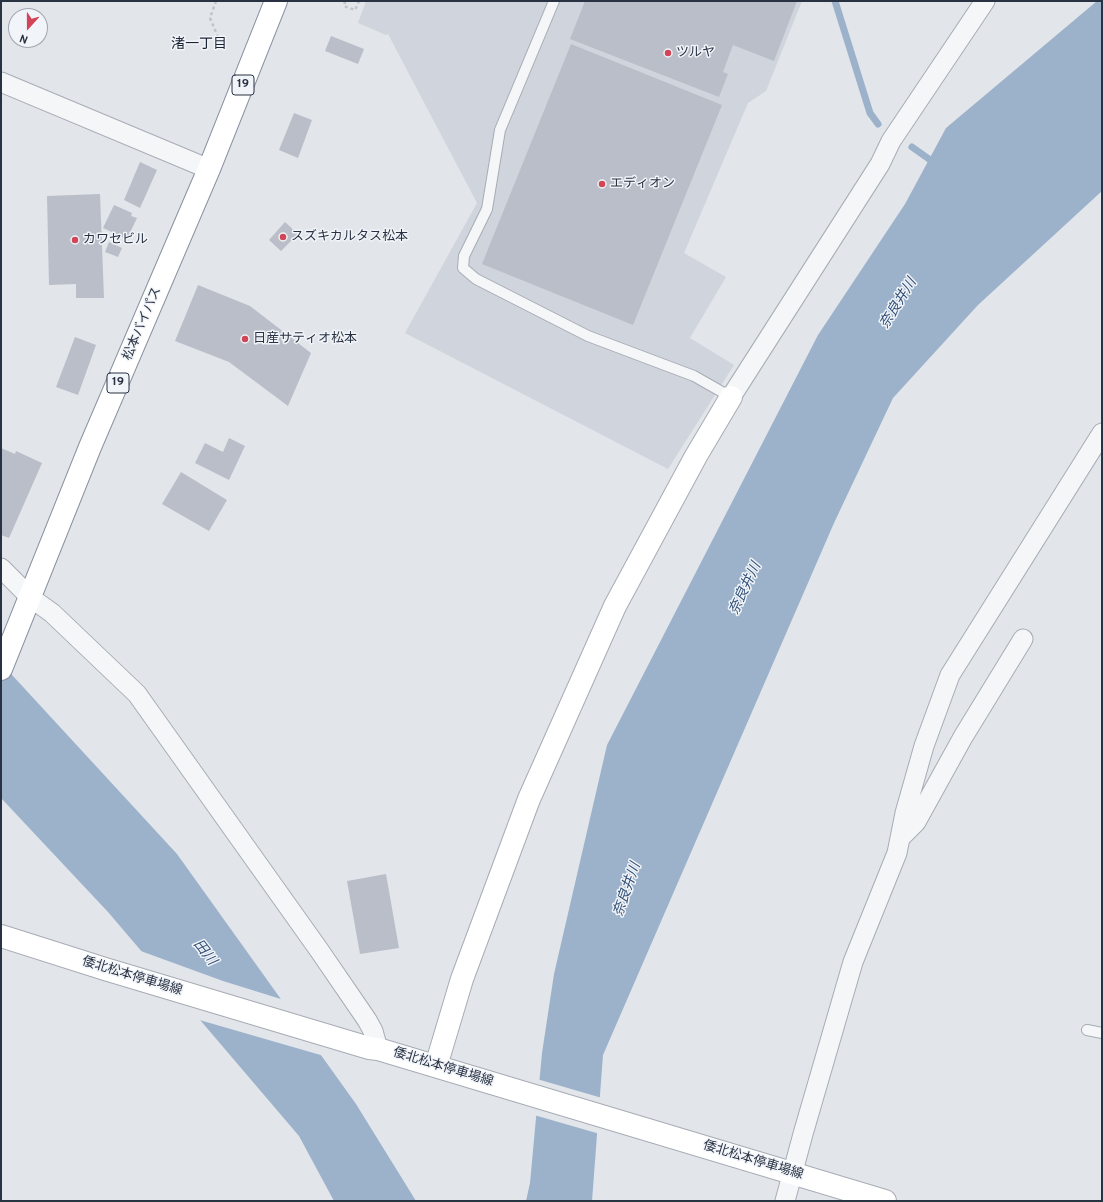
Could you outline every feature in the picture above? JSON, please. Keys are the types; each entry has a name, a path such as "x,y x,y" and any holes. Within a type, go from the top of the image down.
{"main road":[{"name":"松本バイパス","path":"1,669 90,447 209,169 276,1"},
{"path":"445,1069 462,978 529,799 615,606 696,456 731,397"},
{"name":"倭北松本停車場線","path":"1,936 105,970 445,1069 885,1201"}],"street":[{"path":"731,397 880,164 891,141 985,1"},
{"path":"1,82 209,169"},
{"path":"785,1201 785,1171 854,962 897,853 905,813 924,746 950,675 1102,433"},
{"path":"1,568 27,605 52,613 137,694 367,1020 373,1031 374,1048"},
{"path":"901,837 916,822 963,737 1023,640"}],"lane":[{"path":"554,1 500,130 487,209 464,256 463,268 476,279 588,336 694,376 731,397"},
{"path":"1087,1030 1102,1032"}],"path":[{"path":"216,1 210,18 218,37"},
{"path":"345,1 344,6 355,10 359,1"}],"shaded area":[{"path":"366,1 802,1 766,91 748,103 684,253 726,277 690,338 734,365 668,469 405,333 477,203 388,34 386,35 358,23"}],"water":[{"name":"奈良井川","path":"1097,1 1102,1 1102,191 978,305 893,398 834,523 603,1055 592,1201 526,1201 530,1183 542,1053 554,974 607,745 818,335 905,204 946,128"},
{"name":"田川","path":"1,663 177,854 356,1104 416,1201 334,1201 299,1136 108,912 1,798"}],"pier":[{"path":"138,950 223,981 284,1000 324,1056 196,1019"},
{"path":"537,1079 602,1098 600,1134 534,1115"}],"building":[{"name":"ツルヤ","path":"585,1 797,1 774,61 733,45 723,72 728,74 719,97 570,39"},
{"path":"331,36 364,49 358,64 325,51"},
{"name":"エディオン","path":"571,44 722,105 633,325 482,264"},
{"path":"294,113 312,120 298,158 279,150"},
{"path":"140,162 157,170 140,208 124,200"},
{"name":"カワセビル","path":"100,194 104,298 76,298 76,284 49,285 47,196"},
{"path":"114,205 132,213 131,216 137,218 127,239 103,228"},
{"path":"285,222 298,234 281,251 269,240"},
{"path":"109,242 122,248 118,257 105,252"},
{"path":"198,285 250,306 311,353 288,406 229,362 175,341"},
{"path":"75,337 96,345 78,395 56,387"},
{"path":"229,438 245,446 229,480 195,463 205,443 223,452"},
{"path":"1,448 15,454 16,451 42,463 9,538 1,535"},
{"path":"181,472 227,500 209,531 162,504"},
{"path":"386,874 399,948 360,954 347,881"}],"waterway":[{"path":"835,1 870,113 878,124"},
{"path":"912,147 936,164"}],"place":[{"name":"ツルヤ","path":"668,53"},
{"name":"エディオン","path":"602,184"},
{"name":"スズキカルタス松本","path":"283,237"},
{"name":"カワセビル","path":"75,240"},
{"name":"日産サティオ松本","path":"245,339"}],"district":[{"name":"渚一丁目","path":"199,45"}]}
